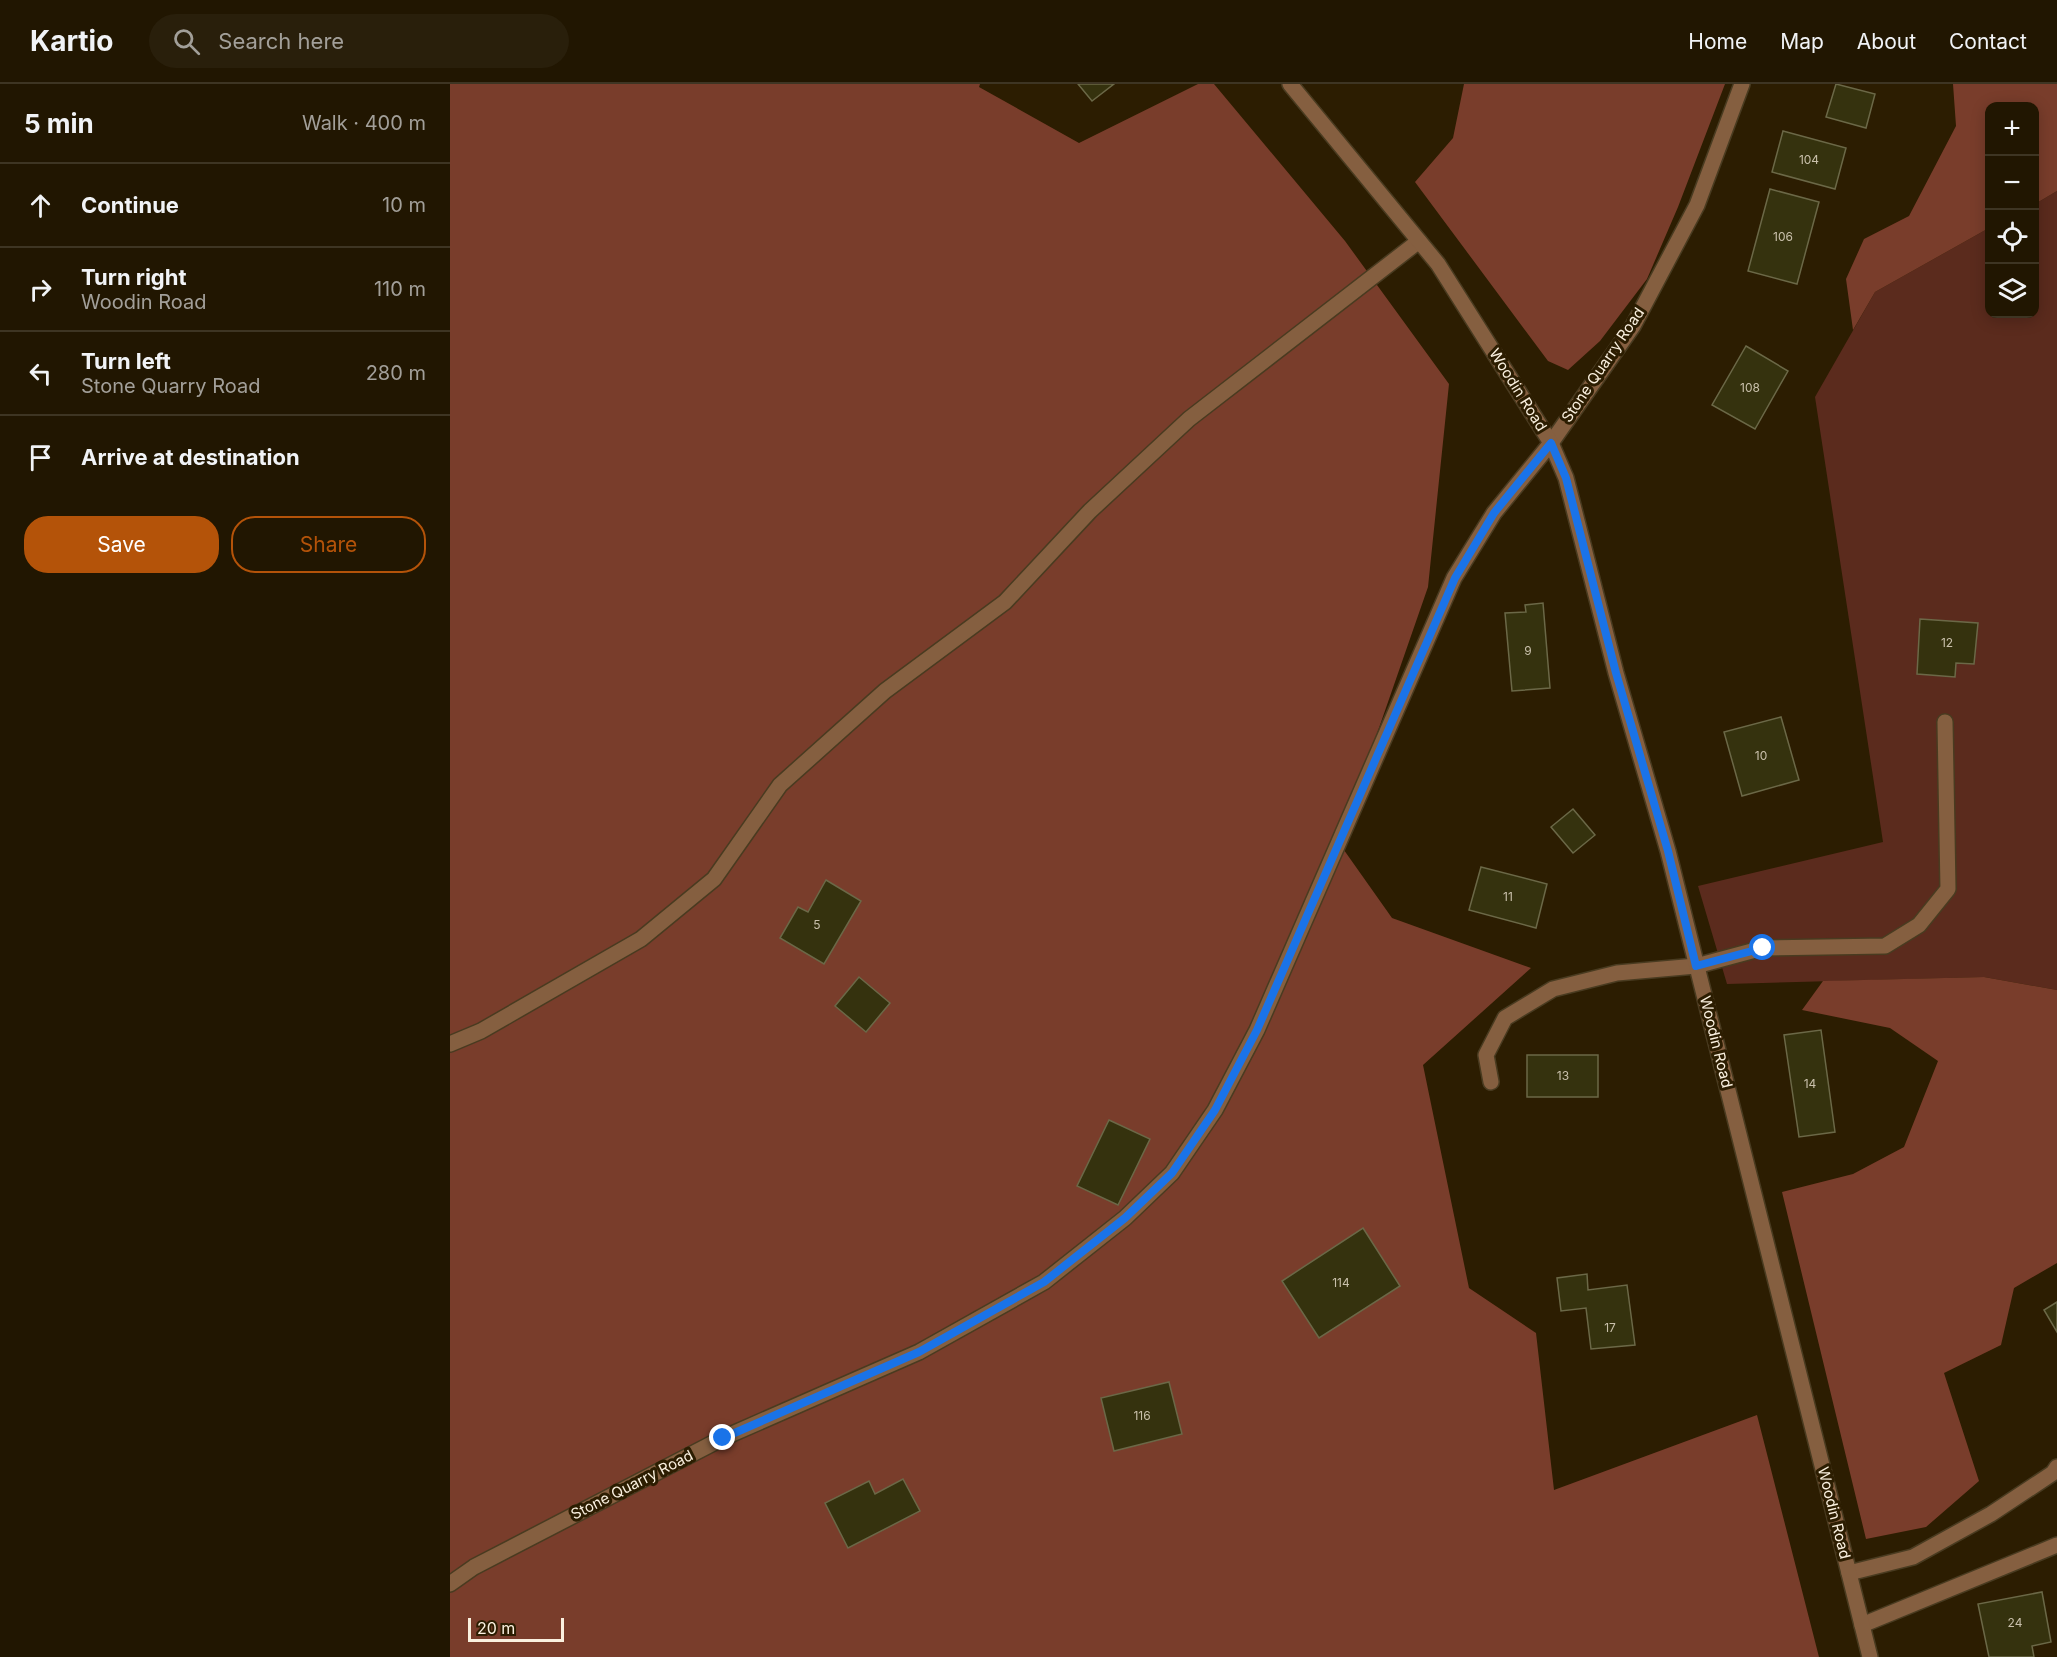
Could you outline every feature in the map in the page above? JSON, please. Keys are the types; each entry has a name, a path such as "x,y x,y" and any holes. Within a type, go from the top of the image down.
{"street":[{"name":"Woodin Road","path":"1290,84 1438,264 1551,443 1566,478 1616,673 1668,851 1870,1657"},
{"name":"Stone Quarry Road","path":"450,1584 474,1567 712,1444 919,1352 1044,1282 1125,1218 1172,1173 1215,1110 1257,1030 1455,578 1494,513 1551,443 1633,326 1697,205 1742,84"},
{"path":"450,1044 481,1031 642,939 714,879 788,777 885,691 1005,602 1090,511 1189,419 1419,241"},
{"path":"1491,1082 1486,1055 1505,1018 1553,989 1617,973 1696,966 1763,948 1885,946 1919,925 1948,889 1946,722"},
{"path":"1849,1573 1913,1557 1991,1514 2056,1471"},
{"path":"1862,1625 2057,1545"}],"shaded area":[{"path":"450,84 980,84 979,87 1079,143 1198,84 1214,84 1345,241 1449,384 1428,587 1339,843 1392,918 1531,968 1423,1065 1469,1288 1536,1333 1554,1490 1757,1415 1819,1657 450,1657"},
{"path":"1464,84 1725,84 1678,207 1647,279 1600,341 1568,370 1548,361 1415,182 1453,138"},
{"path":"1953,84 2057,84 2057,191 2039,202 2039,102 1985,102 1985,230 1875,292 1853,330 1846,279 1864,239 1909,216 1956,126"},
{"path":"2057,191 2057,990 1984,977 1727,984 1698,886 1883,842 1815,397 1875,292 1985,230 1985,318 2039,318 2039,202"},
{"path":"1984,977 2057,990 2057,1263 2014,1288 2001,1345 1944,1373 1979,1481 1926,1527 1866,1539 1782,1192 1853,1174 1904,1147 1938,1061 1890,1028 1802,1010 1823,981"}],"building":[{"path":"1078,84 1114,84 1092,101"},
{"path":"1836,84 1875,94 1866,128 1826,117"},
{"path":"1783,131 1846,148 1835,189 1772,172"},
{"path":"1770,189 1819,202 1797,284 1748,271"},
{"path":"1746,346 1788,371 1755,429 1712,405"},
{"path":"1543,603 1550,688 1512,691 1505,613 1526,612 1525,605"},
{"path":"1920,619 1978,623 1974,664 1956,663 1955,677 1917,674"},
{"path":"1781,717 1799,780 1742,796 1724,732"},
{"path":"1573,809 1595,835 1573,853 1551,827"},
{"path":"1481,867 1547,884 1536,928 1469,910"},
{"path":"826,880 861,901 824,964 780,938 798,907 808,912"},
{"path":"859,977 890,1003 866,1032 835,1006"},
{"path":"1821,1030 1835,1132 1799,1137 1784,1035"},
{"path":"1527,1055 1598,1055 1598,1097 1527,1097"},
{"path":"1109,1120 1150,1139 1118,1205 1077,1186"},
{"path":"1363,1228 1400,1286 1319,1338 1282,1281"},
{"path":"1587,1274 1588,1290 1627,1285 1635,1345 1591,1349 1586,1308 1561,1311 1557,1278"},
{"path":"2057,1302 2057,1332 2044,1310"},
{"path":"1169,1382 1182,1434 1114,1451 1101,1398"},
{"path":"903,1479 920,1511 848,1548 825,1503 869,1481 875,1494"},
{"path":"2042,1592 2051,1642 2032,1646 2034,1657 1989,1657 1978,1604"}],"route":[{"path":"723,1438 919,1352 1044,1282 1125,1218 1172,1173 1215,1110 1257,1030 1455,578 1494,513 1551,443 1566,478 1616,673 1668,851 1696,966 1763,948"}]}
